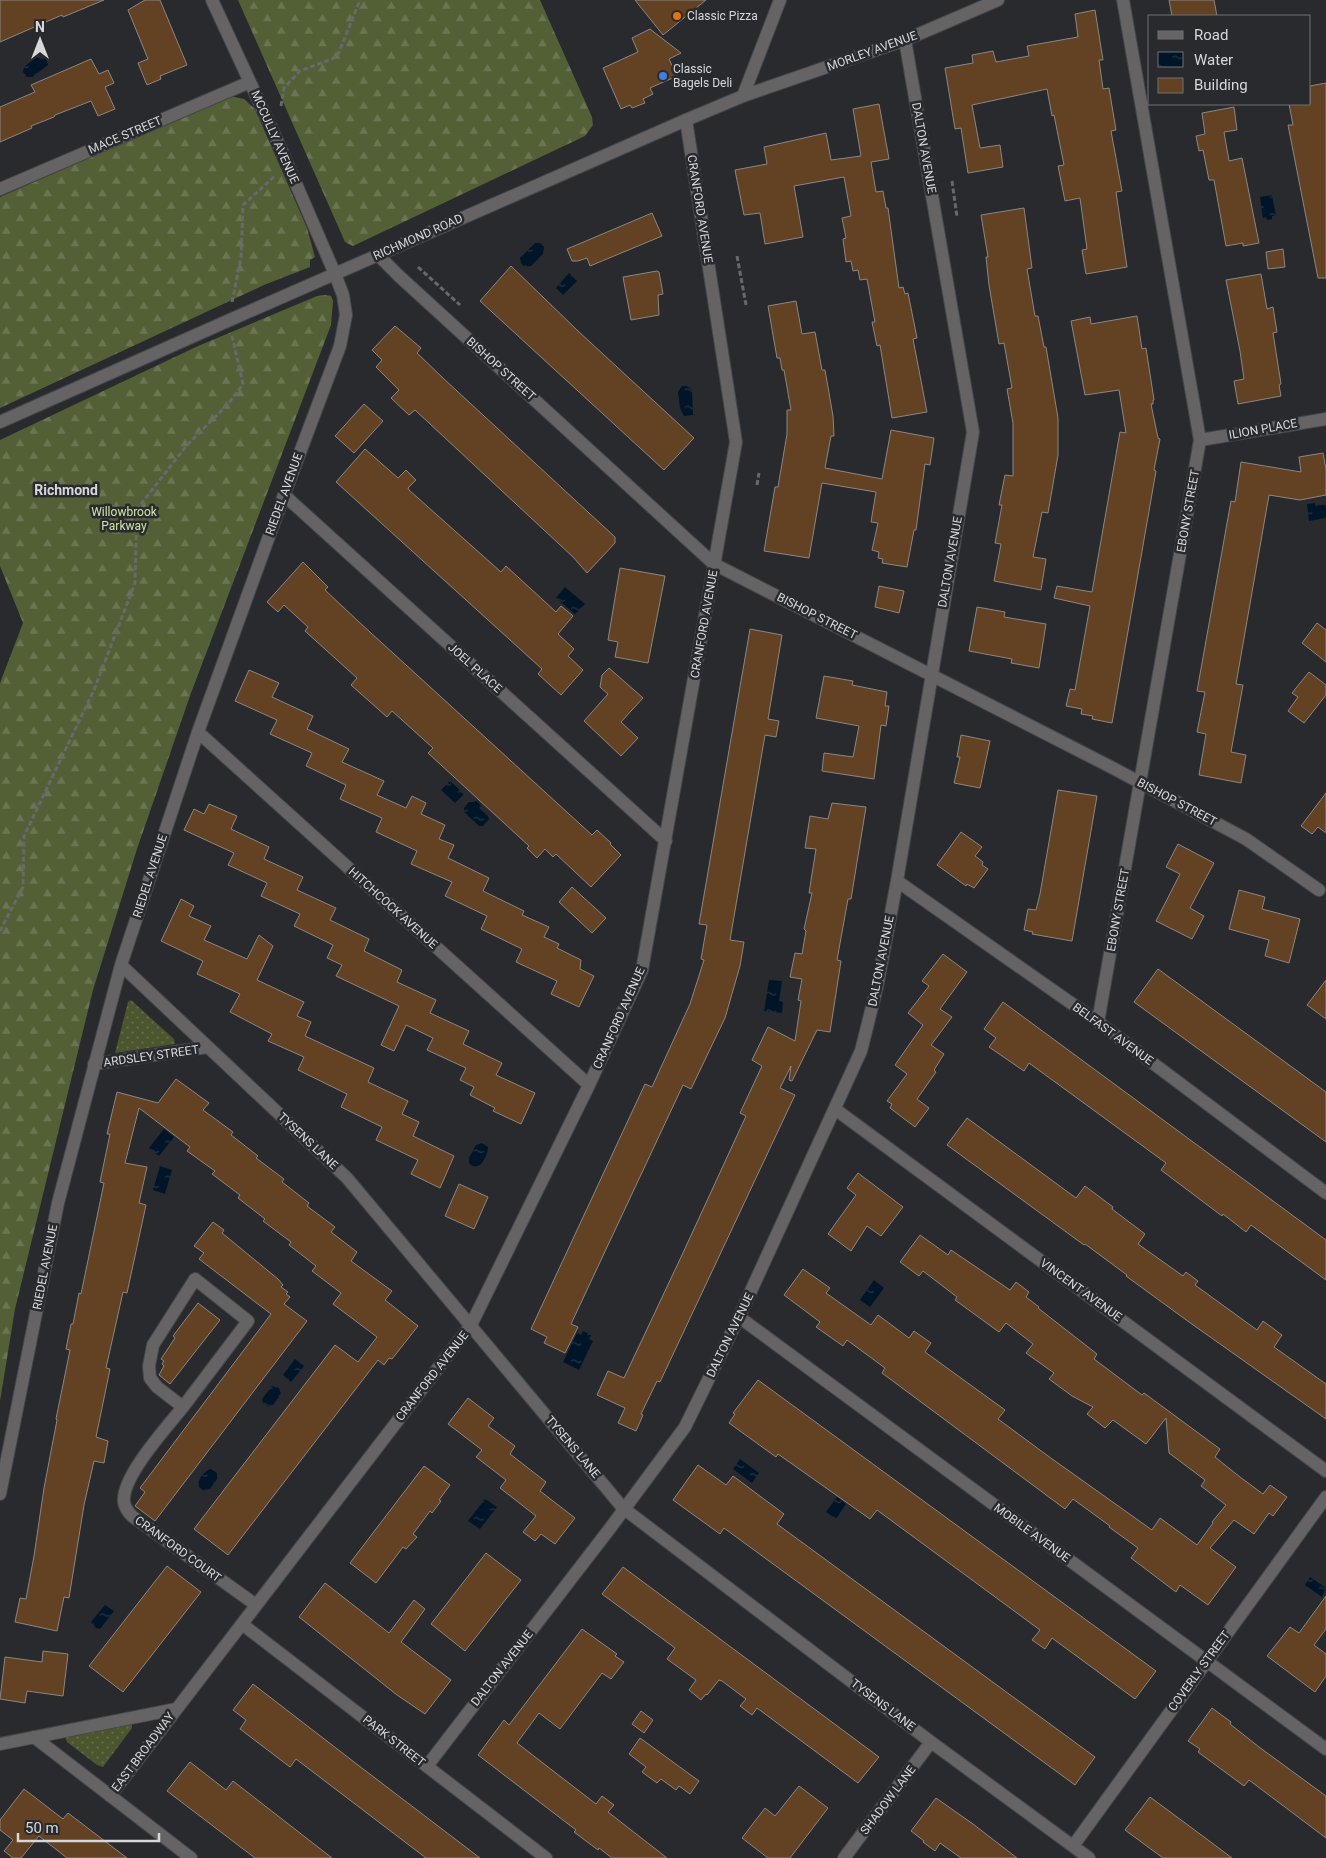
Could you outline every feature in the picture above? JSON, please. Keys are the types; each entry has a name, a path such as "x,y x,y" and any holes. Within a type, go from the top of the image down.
{"street":[{"name":"MCCULLY AVENUE","path":"212,0 335,274"},
{"path":"743,96 780,0"},
{"name":"MORLEY AVENUE","path":"743,96 905,40 998,0"},
{"name":"EBONY STREET","path":"1098,1022 1200,440 1123,0"},
{"name":"DALTON AVENUE","path":"427,1766 611,1527 623,1508 685,1427 739,1317 861,1051 877,987 897,881 973,432 905,40"},
{"name":"MACE STREET","path":"0,189 250,82"},
{"name":"RICHMOND ROAD","path":"0,422 743,96"},
{"name":"CRANFORD AVENUE","path":"176,1709 471,1325 589,1084 642,970 736,442 686,120"},
{"name":"BISHOP STREET","path":"378,255 714,564 1141,782 1246,839 1319,890"},
{"name":"RIEDEL AVENUE","path":"0,1494 58,1203 121,965 198,732 340,346 346,315 345,305 335,274"},
{"name":"ILION PLACE","path":"1200,440 1326,419"},
{"name":"JOEL PLACE","path":"284,495 666,841"},
{"name":"HITCHCOCK AVENUE","path":"198,732 589,1084"},
{"name":"BELFAST AVENUE","path":"897,881 1098,1022 1326,1193"},
{"name":"TYSENS LANE","path":"121,965 347,1178 623,1508 931,1742 1089,1858"},
{"name":"ARDSLEY STREET","path":"94,1064 208,1047"},
{"name":"VINCENT AVENUE","path":"835,1109 1326,1470"},
{"name":"CRANFORD COURT","path":"183,1407 157,1387 150,1378 149,1366 153,1345 195,1279 248,1321 183,1407 133,1471 124,1503 127,1511 132,1516 256,1605"},
{"name":"MOBILE AVENUE","path":"739,1317 1326,1749"},
{"name":"COVERLY STREET","path":"1073,1846 1326,1497"},
{"name":"PARK STREET","path":"242,1624 546,1858"},
{"path":"0,1744 176,1709"},
{"name":"EAST BROADWAY","path":"110,1796 176,1709"},
{"name":"EAST BROADWAY","path":"34,1737 191,1858"},
{"name":"SHADOW LANE","path":"844,1858 931,1742"}],"path":[{"path":"281,106 284,88 300,71 338,57 360,0"},
{"path":"232,306 241,258 243,205 279,172"},
{"path":"952,181 957,217"},
{"path":"737,256 746,305"},
{"path":"418,267 460,305"},
{"path":"0,932 23,886 24,836 94,690 135,583 137,510 187,445 228,404 243,384 231,335"},
{"path":"757,485 759,473"}],"green space":[{"path":"238,0 540,0 592,117 593,125 585,136 353,246 345,242"},
{"path":"230,96 244,99 255,109 307,228 315,257 310,260 310,267 264,285 0,408 0,197"},
{"name":"Willowbrook Parkway","path":"317,296 331,296 333,301 331,325 191,693 137,849 93,990 15,1309 0,1401 0,683 23,623 0,566 0,440 198,346"},
{"path":"131,1000 174,1039 175,1044 115,1053 128,1002"},
{"path":"132,1724 132,1728 103,1767 97,1765 67,1742 65,1737"}],"water":[{"path":"35,57 46,58 48,65 32,77 27,77 23,72 24,67"},
{"path":"1272,195 1276,216 1272,216 1272,219 1267,220 1266,217 1263,218 1260,197"},
{"path":"535,243 540,243 544,247 543,254 531,266 524,267 520,258"},
{"path":"569,273 577,281 563,295 556,288"},
{"path":"682,386 687,386 692,390 693,415 684,416 680,408 678,392"},
{"path":"1315,503 1315,506 1326,504 1326,518 1309,521 1307,504"},
{"path":"565,587 585,604 575,614 556,598"},
{"path":"450,781 464,794 455,803 441,790"},
{"path":"476,800 481,805 479,808 489,819 483,826 479,826 464,812 464,808 469,802"},
{"path":"769,980 782,981 779,1001 783,1002 782,1013 764,1011"},
{"path":"164,1129 174,1137 159,1156 149,1148"},
{"path":"482,1143 488,1147 486,1155 479,1165 473,1166 469,1163 469,1158 476,1145"},
{"path":"160,1166 172,1170 165,1194 153,1190"},
{"path":"874,1280 884,1288 870,1307 860,1300"},
{"path":"583,1331 591,1335 589,1339 593,1341 579,1370 563,1362 577,1333 581,1335"},
{"path":"295,1359 304,1366 291,1382 283,1375"},
{"path":"272,1386 279,1388 281,1394 273,1405 268,1407 263,1403 262,1399"},
{"path":"740,1459 759,1473 752,1483 733,1469"},
{"path":"211,1469 217,1473 217,1479 210,1489 203,1490 199,1487 200,1478"},
{"path":"837,1497 846,1504 836,1519 826,1512"},
{"path":"485,1499 497,1507 480,1529 468,1521"},
{"path":"1310,1577 1326,1588 1322,1597 1305,1585"},
{"path":"105,1605 114,1611 100,1629 96,1628 91,1622"}],"building":[{"path":"0,0 104,0 63,17 62,15 0,42"},
{"path":"145,0 160,0 187,65 160,76 161,79 147,85 138,63 148,59 128,10"},
{"path":"635,0 706,0 663,35"},
{"path":"1169,0 1214,0 1217,15 1172,15"},
{"path":"1095,10 1103,60 1099,60 1103,89 1109,88 1116,130 1111,131 1122,191 1116,192 1127,267 1086,274 1082,250 1087,249 1080,198 1065,201 1058,166 1064,165 1047,89 972,105 980,148 1000,145 1003,167 968,173 961,128 955,129 945,68 973,63 972,55 993,51 996,62 1029,56 1027,46 1078,37 1075,14"},
{"path":"650,29 681,53 669,59 677,76 650,88 653,94 643,99 645,103 632,108 630,105 621,109 603,68 638,52 632,38"},
{"path":"91,59 99,74 108,70 114,83 105,87 115,109 98,116 91,101 55,115 31,126 32,128 0,142 0,107 35,92 31,85"},
{"path":"1326,83 1326,278 1318,278 1288,125 1293,125 1289,105 1311,105 1311,86"},
{"path":"879,104 889,159 871,162 876,192 883,191 886,208 888,208 899,288 903,287 905,294 908,293 917,338 913,339 927,412 892,418 880,345 877,346 872,322 875,322 867,279 860,280 858,270 853,271 851,261 846,262 843,239 846,238 842,218 851,216 844,177 794,186 803,237 765,244 760,213 744,215 735,170 767,164 764,147 826,133 831,160 861,156 853,109"},
{"path":"1234,107 1237,130 1224,132 1229,161 1242,158 1259,243 1243,246 1243,243 1226,246 1214,180 1209,180 1203,150 1199,151 1196,136 1205,134 1202,113"},
{"path":"1024,208 1032,268 1027,269 1035,316 1038,316 1044,347 1046,347 1058,418 1058,455 1048,513 1042,512 1033,557 1046,559 1041,590 994,581 1001,544 995,543 1002,505 999,505 1005,475 1013,476 1013,423 1007,389 1012,388 1004,343 999,344 989,285 986,257 988,257 981,215"},
{"path":"652,213 662,236 590,266 587,258 572,261 567,249"},
{"path":"1283,249 1285,267 1268,269 1266,252"},
{"path":"511,266 694,438 664,470 480,301"},
{"path":"659,272 663,294 658,295 659,315 631,320 623,277"},
{"path":"1261,274 1267,309 1273,307 1277,332 1273,333 1281,384 1279,385 1281,396 1238,404 1234,381 1244,379 1226,280"},
{"path":"796,301 802,334 815,332 822,370 825,370 833,416 834,436 831,436 825,468 882,479 891,430 934,438 930,465 925,464 916,530 914,530 907,567 882,563 883,559 878,558 879,552 872,550 878,523 871,522 876,492 822,483 809,558 764,551 775,487 778,487 787,434 787,410 791,410 784,370 782,370 780,358 777,358 768,306"},
{"path":"1137,316 1142,349 1146,348 1154,400 1153,404 1151,404 1158,438 1160,439 1112,723 1092,719 1093,716 1081,714 1082,709 1066,706 1070,689 1075,690 1090,606 1054,598 1057,586 1092,592 1120,432 1126,433 1119,390 1085,395 1071,321 1090,317 1091,324"},
{"path":"395,326 421,348 417,353 444,379 615,537 615,543 587,573 573,557 415,410 409,415 391,398 399,390 376,367 382,360 372,350"},
{"path":"364,404 383,421 354,453 335,436"},
{"path":"365,449 398,478 406,470 416,480 408,488 409,490 501,572 506,566 556,612 561,606 573,616 558,634 574,649 568,656 583,670 561,695 538,674 542,669 336,482"},
{"path":"1323,453 1326,469 1326,495 1300,500 1269,495 1236,684 1243,685 1231,752 1246,755 1241,783 1199,775 1206,734 1197,732 1205,692 1197,691 1231,501 1235,502 1241,462 1301,472 1299,457"},
{"path":"303,562 328,587 325,590 592,835 597,830 611,843 621,855 591,887 556,854 553,857 545,849 537,858 527,848 529,846 428,753 433,748 392,711 387,717 351,685 357,678 305,631 308,627 284,605 278,612 267,602"},
{"path":"620,568 665,576 648,663 615,657 618,642 608,640"},
{"path":"879,586 904,591 899,613 875,607"},
{"path":"977,607 1005,612 1004,617 1046,624 1039,668 1011,663 1012,659 969,651"},
{"path":"1317,623 1326,630 1326,662 1302,643"},
{"path":"750,629 782,635 768,719 779,721 776,737 765,735 730,940 744,942 740,966 725,1018 691,1089 683,1085 571,1324 578,1327 565,1353 544,1343 547,1337 531,1329 645,1084 652,1087 690,1004 704,960 701,959 707,925 699,924"},
{"path":"609,668 643,698 621,722 638,738 621,756 584,721 608,694 600,687 602,675"},
{"path":"249,670 279,683 272,697 313,716 307,729 349,749 342,762 384,781 377,795 406,808 412,796 426,803 421,814 445,825 439,839 454,845 448,858 489,878 483,891 524,911 522,915 549,927 544,937 559,944 557,948 581,960 580,969 594,976 579,1007 551,994 557,981 516,962 522,949 481,929 487,916 445,896 452,882 411,864 417,851 376,832 382,818 340,799 346,785 306,766 312,753 270,734 277,720 235,701"},
{"path":"1309,672 1326,685 1326,695 1304,723 1288,711 1298,697 1292,693"},
{"path":"824,676 853,681 852,685 887,692 885,706 889,706 886,726 881,725 874,779 822,771 824,753 853,757 859,726 816,718"},
{"path":"961,735 990,741 980,788 954,783 960,757 957,757"},
{"path":"1058,790 1097,796 1072,941 1032,934 1033,932 1024,930 1028,909 1036,910 1040,894"},
{"path":"1326,793 1326,833 1318,827 1312,834 1301,826"},
{"path":"832,803 866,807 851,899 848,899 837,960 841,961 830,1032 817,1030 792,1081 789,1080 791,1066 780,1088 795,1095 660,1382 657,1381 641,1414 643,1415 636,1431 618,1423 625,1408 597,1395 608,1371 624,1378 682,1255 746,1116 740,1113 762,1066 752,1060 768,1027 795,1041 801,1001 798,1000 802,979 790,977 795,953 802,954 806,931 804,929 812,893 809,893 816,849 805,848 810,816 828,819"},
{"path":"209,804 237,816 231,829 269,847 264,859 303,877 297,890 336,908 330,920 369,939 364,951 402,970 397,982 436,1000 430,1013 469,1031 463,1044 502,1063 496,1075 535,1093 521,1124 493,1111 495,1108 470,1095 474,1087 460,1080 466,1068 427,1050 433,1038 406,1025 394,1051 381,1045 399,1006 336,976 342,965 327,958 333,945 294,926 300,914 261,896 267,883 228,865 234,853 184,830 194,809 204,814"},
{"path":"961,832 982,847 975,856 988,869 974,888 967,884 966,886 937,865"},
{"path":"1178,844 1214,863 1190,908 1204,916 1192,939 1156,921 1180,874 1166,867"},
{"path":"572,887 606,918 592,933 559,902"},
{"path":"1239,890 1265,897 1262,909 1300,919 1289,963 1265,956 1269,940 1229,929"},
{"path":"181,899 194,906 189,916 211,926 204,940 247,959 259,935 273,946 257,980 304,1002 297,1016 311,1022 305,1036 374,1068 368,1082 408,1101 402,1114 419,1122 413,1136 454,1156 440,1188 411,1174 418,1160 376,1140 382,1127 341,1107 347,1094 298,1070 304,1057 268,1041 272,1034 230,1012 240,994 197,974 203,961 161,941"},
{"path":"943,954 967,972 940,1009 952,1017 931,1045 944,1054 934,1070 936,1072 917,1099 929,1108 915,1127 890,1108 892,1104 887,1101 907,1074 895,1065 923,1025 908,1013 929,986 922,981"},
{"path":"1158,969 1326,1092 1326,1142 1134,1002"},
{"path":"1326,980 1326,1019 1307,1005"},
{"path":"1003,1002 1326,1240 1326,1280 1251,1225 1246,1232 1223,1214 1222,1216 1161,1170 1166,1163 1029,1063 1024,1071 989,1047 996,1038 984,1029"},
{"path":"176,1079 209,1103 203,1110 233,1132 231,1135 258,1156 256,1158 284,1179 282,1182 309,1203 307,1206 335,1227 331,1232 357,1252 351,1261 392,1291 385,1300 418,1326 392,1359 389,1358 384,1365 378,1360 228,1555 194,1529 335,1345 358,1362 377,1337 333,1304 341,1293 312,1271 316,1266 289,1245 291,1242 263,1221 265,1219 238,1198 240,1195 212,1174 215,1171 187,1151 190,1147 139,1108 125,1163 147,1167 139,1203 146,1205 127,1293 123,1292 106,1368 110,1369 96,1437 108,1441 104,1463 94,1461 84,1505 69,1598 64,1597 57,1631 15,1622 20,1598 26,1599 56,1419 70,1350 66,1349 79,1293 81,1294 104,1183 100,1182 110,1134 107,1134 117,1092 158,1103"},
{"path":"967,1118 1076,1198 1085,1186 1145,1234 1138,1244 1183,1276 1186,1272 1198,1281 1195,1285 1257,1330 1263,1321 1282,1335 1274,1347 1326,1384 1326,1419 1189,1322 1085,1244 947,1145"},
{"path":"858,1173 903,1207 881,1236 867,1226 851,1251 828,1234 856,1195 847,1188"},
{"path":"459,1184 488,1197 474,1229 445,1216"},
{"path":"213,1222 224,1230 222,1233 278,1279 283,1285 281,1287 288,1292 286,1294 290,1297 284,1304 307,1321 155,1521 135,1506 145,1492 140,1488 271,1314 199,1259 204,1253 194,1246"},
{"path":"920,1235 948,1255 951,1250 1010,1290 1016,1282 1029,1292 1026,1297 1038,1308 1097,1354 1094,1359 1220,1449 1215,1457 1240,1477 1263,1494 1270,1485 1287,1497 1273,1516 1269,1513 1254,1534 1234,1520 1210,1548 1236,1567 1208,1605 1180,1585 1176,1592 1131,1558 1138,1548 1110,1526 1073,1499 1065,1509 882,1373 885,1368 847,1340 843,1346 816,1327 820,1322 784,1295 803,1269 830,1288 826,1293 871,1325 878,1315 909,1338 914,1331 931,1343 925,1352 1005,1410 998,1419 1152,1530 1160,1518 1197,1545 1226,1505 1201,1486 1205,1480 1169,1453 1166,1418 1146,1444 1113,1420 1105,1428 1087,1414 1093,1407 1072,1396 1049,1379 1054,1373 1026,1353 1033,1344 1006,1323 999,1332 955,1300 957,1297 923,1271 919,1276 900,1262"},
{"path":"198,1303 220,1320 170,1384 159,1375 164,1366 162,1364 164,1361 161,1359 175,1338 173,1336"},
{"path":"758,1380 1156,1671 1135,1699 1052,1638 1045,1649 1032,1640 1040,1630 877,1510 870,1519 778,1454 776,1457 729,1423 735,1414 733,1413"},
{"path":"468,1398 494,1418 488,1426 515,1446 510,1454 546,1482 540,1491 575,1518 555,1544 541,1534 535,1541 523,1532 536,1516 500,1488 506,1480 476,1457 482,1450 448,1424"},
{"path":"698,1465 726,1485 733,1476 784,1514 777,1524 1095,1757 1075,1785 724,1528 720,1534 673,1500"},
{"path":"424,1466 450,1485 432,1513 430,1511 413,1534 417,1537 406,1549 403,1547 376,1583 350,1563"},
{"path":"486,1553 521,1580 465,1651 431,1624"},
{"path":"167,1566 201,1592 123,1692 89,1666"},
{"path":"623,1567 879,1757 858,1783 757,1708 752,1715 740,1706 746,1699 722,1681 719,1680 701,1700 689,1690 696,1680 667,1659 675,1648 602,1594"},
{"path":"325,1583 389,1633 414,1600 425,1609 401,1642 451,1680 425,1714 397,1695 299,1617"},
{"path":"1326,1596 1326,1629 1314,1645 1326,1654 1326,1676 1315,1692 1267,1656 1290,1627 1299,1633"},
{"path":"582,1629 617,1654 615,1656 624,1662 611,1679 602,1673 560,1729 539,1713 517,1743 596,1804 602,1796 614,1805 608,1812 667,1858 612,1858 574,1832 576,1830 478,1755 504,1720 509,1725"},
{"path":"43,1651 68,1654 63,1696 27,1691 25,1703 0,1699 5,1657 42,1662"},
{"path":"253,1684 480,1858 426,1858 296,1759 290,1767 240,1729 246,1720 233,1710"},
{"path":"1212,1708 1259,1747 1326,1796 1326,1838 1249,1780 1244,1786 1198,1752 1200,1749 1188,1741"},
{"path":"641,1711 653,1720 644,1733 632,1724"},
{"path":"640,1738 699,1781 690,1794 679,1786 676,1790 661,1779 657,1783 642,1772 646,1767 629,1754"},
{"path":"190,1762 226,1790 233,1781 332,1858 255,1858 167,1791"},
{"path":"799,1786 828,1808 790,1858 768,1858 742,1838 765,1808 775,1816"},
{"path":"24,1789 63,1819 68,1813 127,1858 67,1858 39,1836 21,1858 13,1858 4,1851 13,1840 0,1830 0,1820"},
{"path":"1150,1797 1232,1858 1163,1858 1125,1830"},
{"path":"936,1798 1017,1858 961,1858 940,1843 935,1851 911,1831"}],"place":[{"name":"Classic Pizza","path":"677,16"},
{"name":"Classic Bagels Deli","path":"663,76"}],"district":[{"name":"Richmond","path":"66,490"}]}
